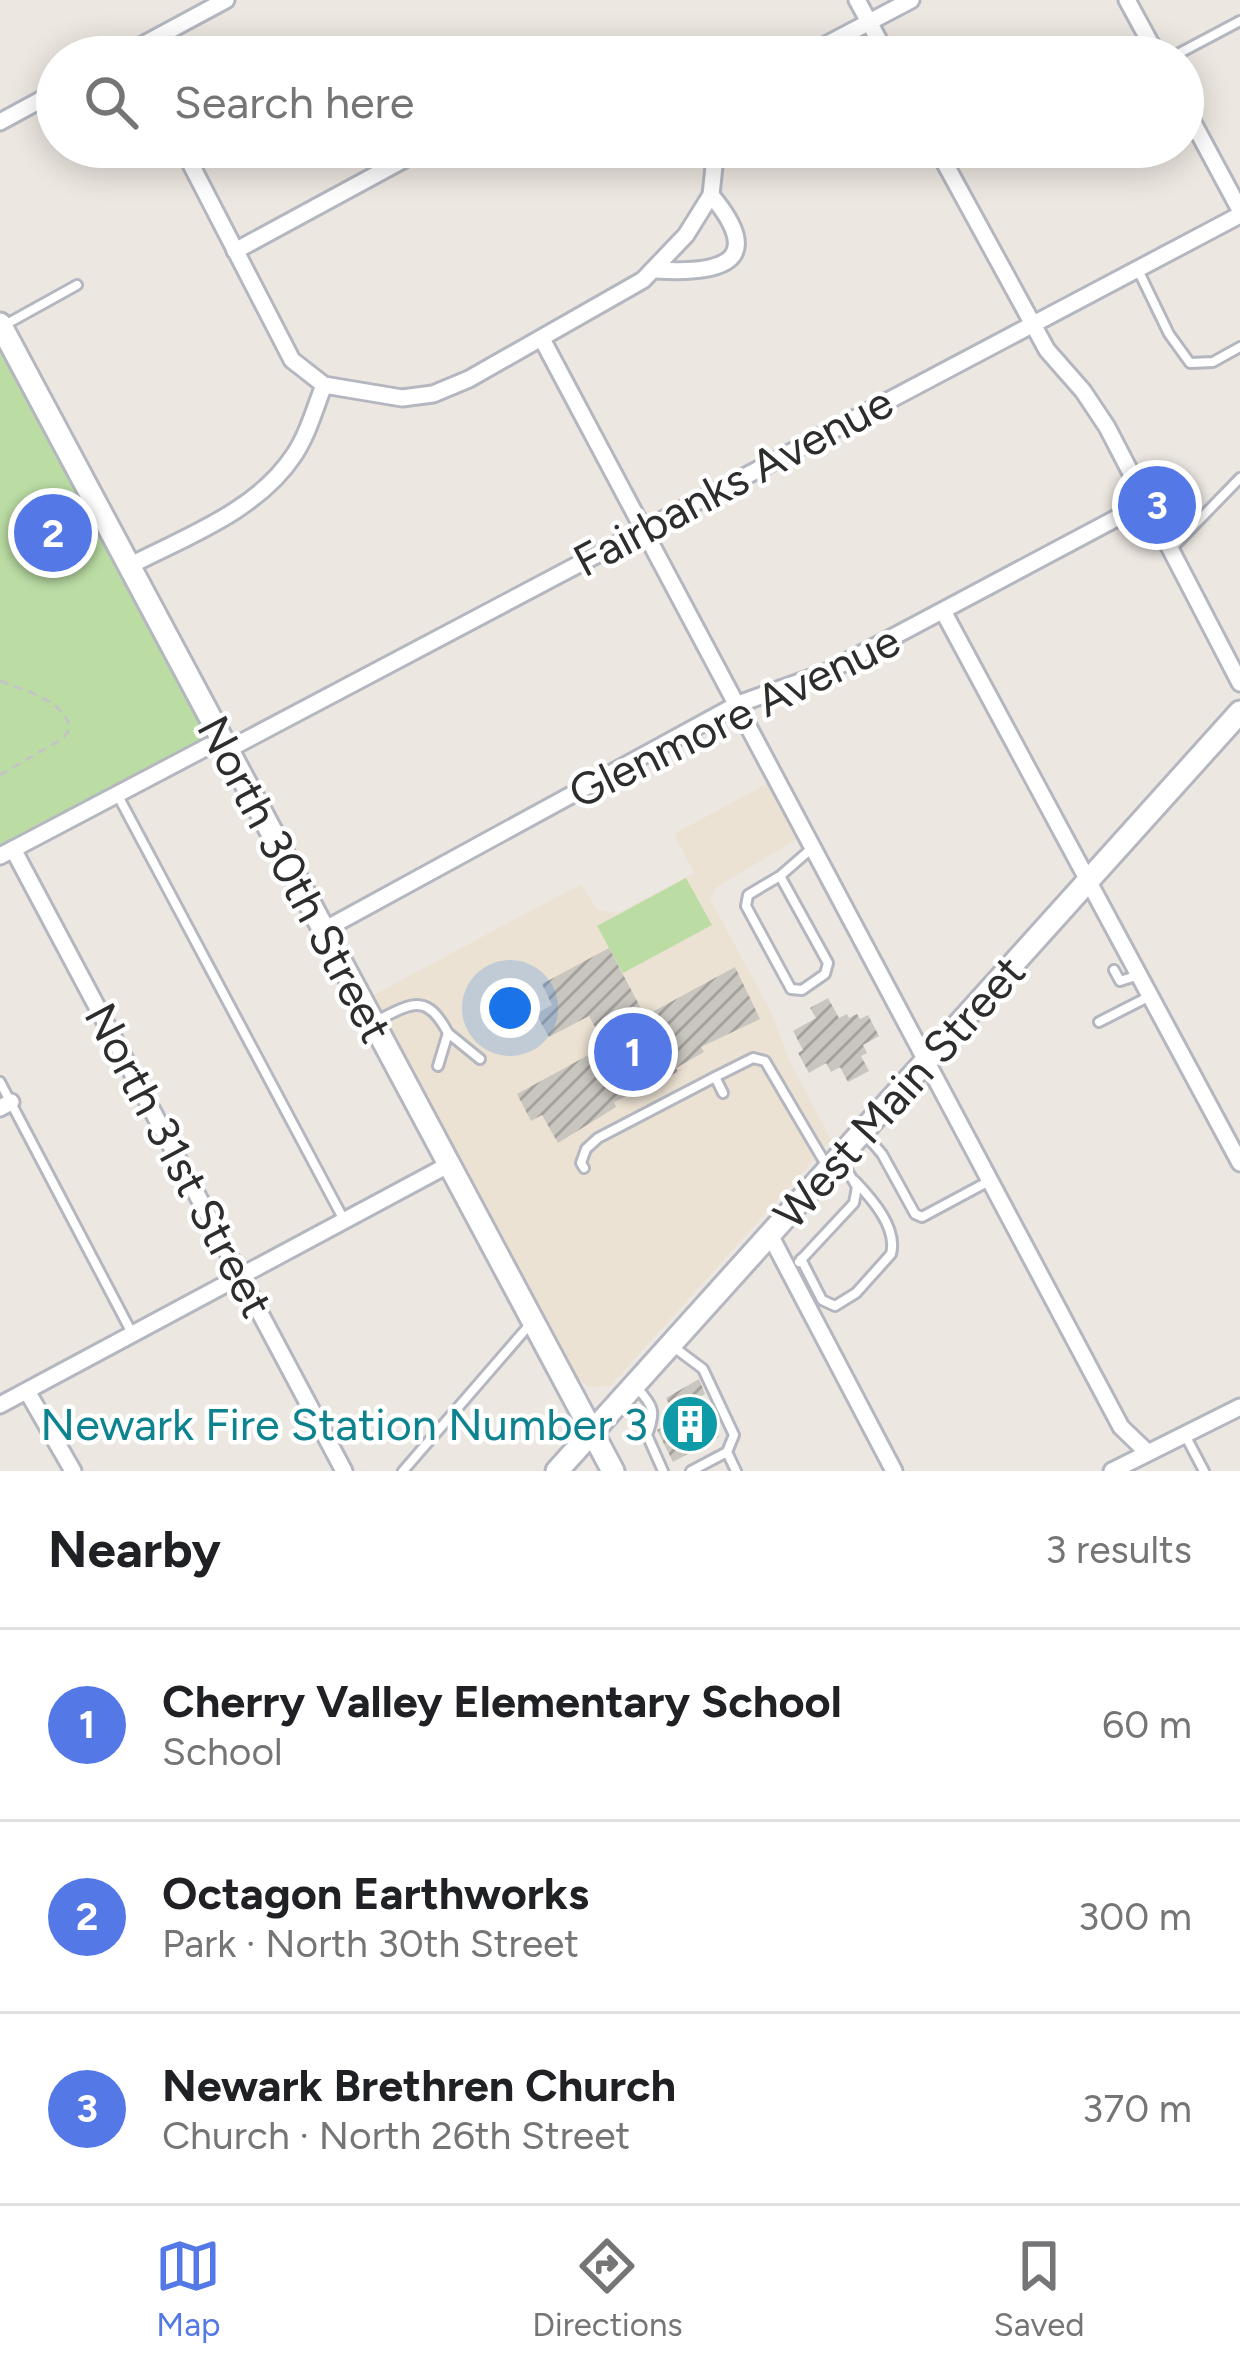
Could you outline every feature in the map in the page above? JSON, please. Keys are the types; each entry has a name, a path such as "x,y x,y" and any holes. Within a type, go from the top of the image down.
{"street":[{"path":"156,36 198,7 226,0"},
{"path":"857,0 876,36"},
{"path":"844,36 911,0"},
{"path":"1126,0 1146,36"},
{"path":"0,122 36,102"},
{"path":"1204,144 1240,213"},
{"path":"193,168 292,360 324,385 387,397 433,394 542,339 656,270 711,195 714,168"},
{"path":"235,251 388,168"},
{"path":"947,168 1031,324 1107,428 1240,683"},
{"path":"656,270 708,271 733,255 735,227 711,195"},
{"name":"Fairbanks Avenue","path":"6,853 209,746 227,750 1240,213"},
{"name":"North 30th Street","path":"1,325 613,1471"},
{"path":"542,339 1121,1427 1147,1452"},
{"path":"129,566 238,510 268,485 305,436 324,385"},
{"name":"Glenmore Avenue","path":"322,931 739,704 825,673 1147,502"},
{"path":"943,611 1240,1163"},
{"name":"West Main Street","path":"557,1471 1240,712"},
{"name":"North 31st Street","path":"6,853 344,1471"},
{"path":"0,1405 448,1165"},
{"path":"770,1235 795,1265 816,1322 889,1469"},
{"path":"27,1391 73,1471"},
{"path":"1112,1471 1240,1406"}],"lane":[{"path":"1204,40 1240,21"},
{"path":"1137,268 1169,334 1190,363 1213,362 1240,347"},
{"path":"1,325 77,285"},
{"path":"1172,549 1240,478"},
{"path":"117,794 344,1221"},
{"path":"779,876 828,963 825,974 802,990 791,989 746,906 748,895 814,846"},
{"path":"1114,970 1120,982 1139,975"},
{"path":"1100,1022 1150,996"},
{"path":"371,1023 406,1006 422,1004 436,1011 448,1033 480,1059"},
{"path":"438,1066 448,1033"},
{"path":"584,1168 586,1149 598,1138 753,1058 765,1061 834,1164 855,1181 883,1218 894,1245 871,1279 816,1322"},
{"path":"715,1077 722,1093"},
{"path":"0,1082 5,1105 133,1335"},
{"path":"862,1132 882,1154 915,1214 922,1217 992,1180"},
{"path":"834,1306 822,1300 795,1265 854,1203 855,1181"},
{"path":"403,1471 533,1321"},
{"path":"671,1345 703,1370 734,1435 727,1452 691,1471"},
{"path":"634,1386 653,1405 654,1417 646,1435 663,1471"},
{"path":"1184,1434 1204,1471"},
{"path":"727,1452 736,1471"}],"path":[{"path":"0,681 53,704 68,718 70,729 62,739 0,775"}],"shaded area":[{"path":"778,778 808,833 717,887 710,899 772,1014 789,1060 831,1140 610,1386 589,1387 578,1379 370,997 581,884 598,910 618,913 694,873 674,834"}],"green space":[{"path":"0,330 211,736 0,849"},
{"path":"686,878 712,925 623,973 597,926"}],"building":[{"path":"609,948 645,1016 735,967 760,1019 701,1047 704,1052 676,1068 678,1072 614,1102 616,1107 558,1143 542,1115 531,1121 517,1094 605,1046 589,1016 549,1037 536,1014 552,1005 542,984"},
{"path":"828,998 839,1018 868,1015 879,1036 863,1045 867,1053 861,1056 869,1071 848,1082 840,1067 831,1072 826,1063 809,1073 798,1053 803,1050 793,1031 816,1018 810,1008"},
{"name":"Newark Fire Station Number 3","path":"699,1379 705,1394 699,1397 719,1437 673,1462 657,1430 676,1419 666,1398"}],"place":[{"name":"Newark Brethren Church","path":"1157,505"},
{"name":"Octagon Earthworks","path":"53,533"},
{"name":"Cherry Valley Elementary School","path":"633,1052"},
{"name":"Newark Fire Station Number 3","path":"690,1424"}]}
